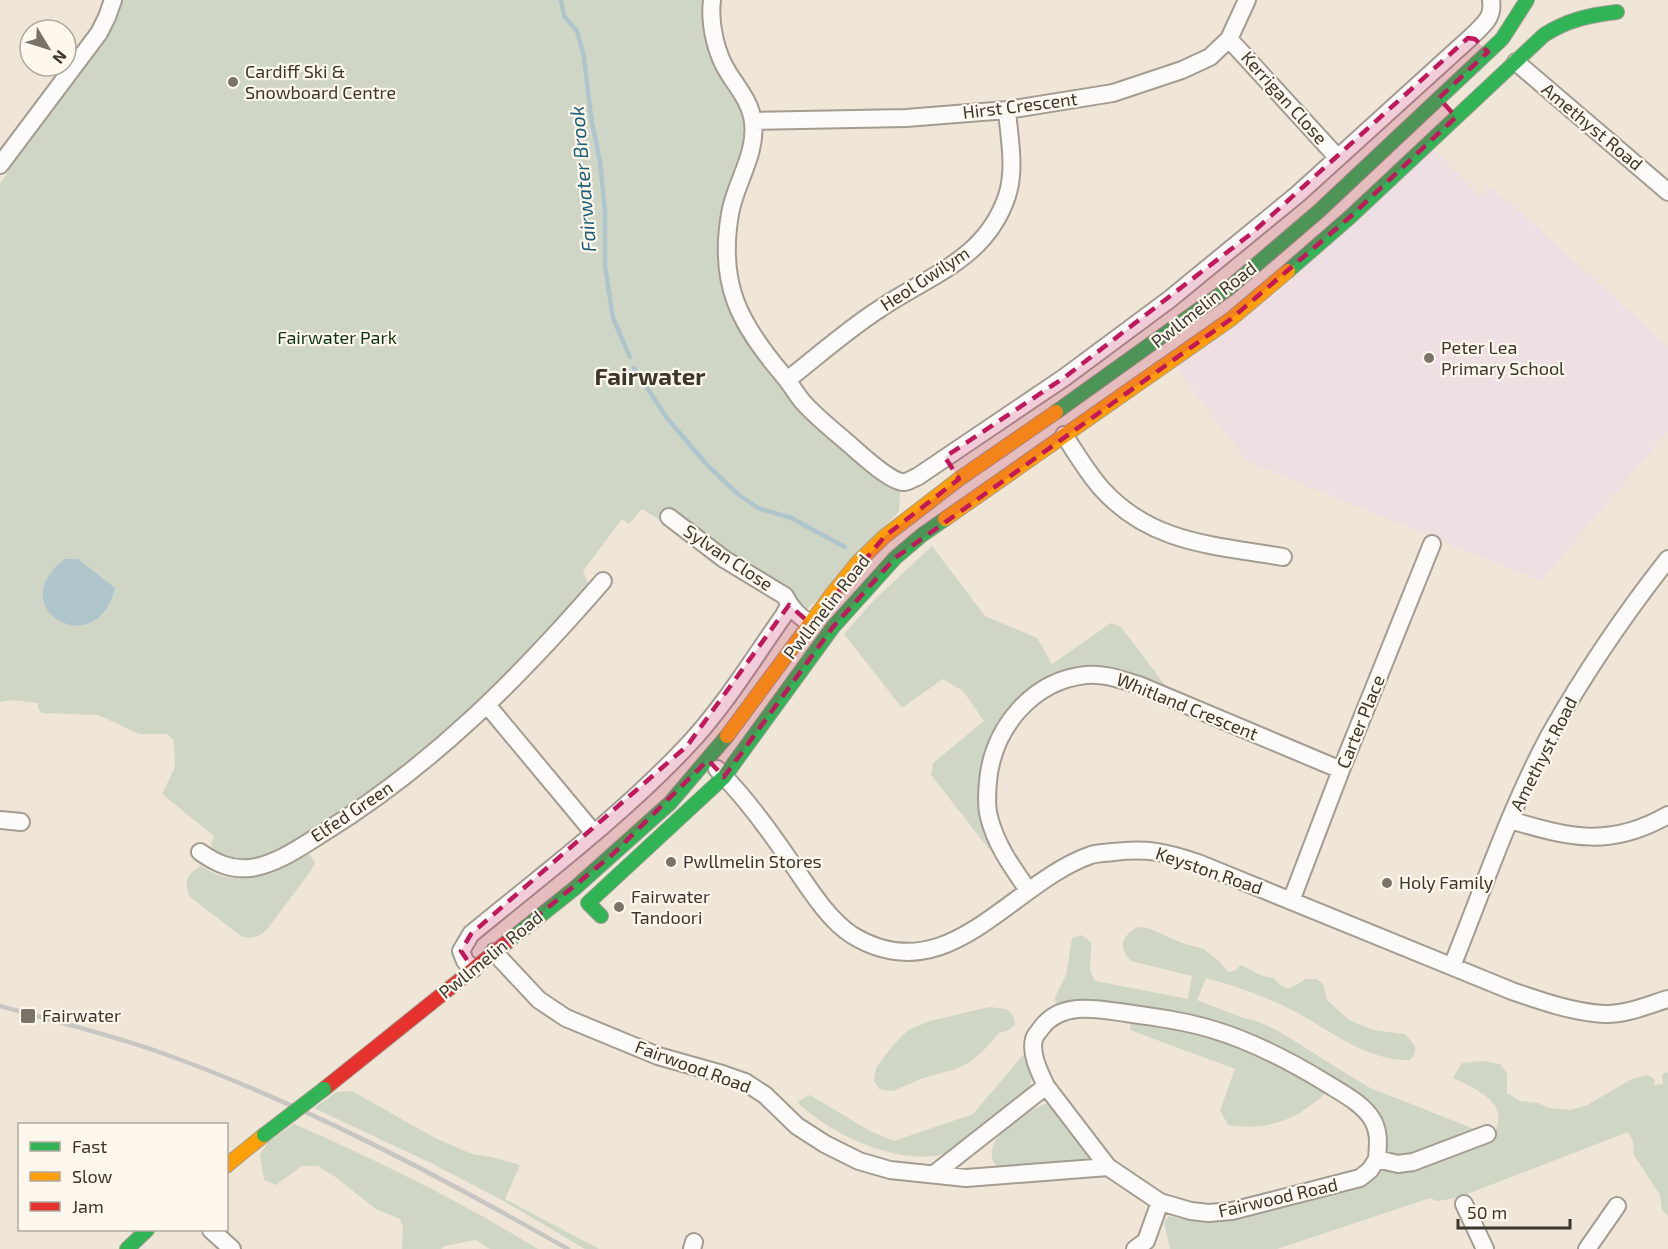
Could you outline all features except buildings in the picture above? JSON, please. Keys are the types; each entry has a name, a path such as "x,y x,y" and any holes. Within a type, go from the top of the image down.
{"street":[{"path":"0,165 99,33 113,0"},
{"path":"712,0 712,25 719,53 727,72 745,98 753,121"},
{"name":"Hirst Crescent","path":"753,121 906,118 1007,110 1113,93 1210,57 1229,39 1247,0"},
{"name":"Pwllmelin Road","path":"753,121 753,143 730,212 725,252 728,278 738,310 759,346 803,402 854,449 895,480 905,482 1065,377 1170,299 1268,220 1472,37 1489,19 1492,8 1491,0"},
{"name":"Pwllmelin Road","path":"228,1164 575,888 669,803 708,760 753,703 858,562 885,536 959,479 1080,396 1229,288 1319,211 1488,52 1508,32 1527,0"},
{"name":"Pwllmelin Road","path":"601,916 588,903 724,777 833,627 895,558 922,535 1231,319 1350,217 1544,36 1573,18 1617,12"},
{"path":"1472,37 1488,52"},
{"name":"Kerrigan Close","path":"1229,39 1338,158"},
{"name":"Amethyst Road","path":"1516,62 1668,192"},
{"path":"1439,98 1456,117"},
{"name":"Heol Gwilym","path":"787,380 880,308 961,260 978,244 994,221 1007,195 1011,168 1007,110"},
{"path":"1080,396 1093,415"},
{"path":"1064,435 1100,487 1136,520 1175,537 1205,545 1283,557"},
{"path":"945,457 959,479"},
{"name":"Sylvan Close","path":"669,517 724,559 785,596 798,616 811,624"},
{"name":"Carter Place","path":"1291,901 1432,544"},
{"name":"Amethyst Road","path":"1452,966 1510,820 1549,737 1620,623 1668,559"},
{"name":"Elfed Green","path":"200,852 216,863 234,868 261,866 278,859 352,815 385,791 488,706 550,642 603,581"},
{"path":"473,969 465,961 461,951 471,934 651,782 707,722 789,605"},
{"name":"Whitland Crescent","path":"1028,890 1004,855 988,815 987,791 990,764 1006,724 1020,707 1041,691 1064,679 1087,675 1111,676 1341,770"},
{"path":"488,706 593,832"},
{"path":"708,760 724,777"},
{"name":"Keyston Road","path":"724,777 735,787 829,914 851,934 875,945 898,951 930,949 963,938 1064,866 1093,855 1147,849 1197,863 1512,991 1565,1008 1605,1014 1642,1008 1668,999"},
{"path":"1510,820 1554,833 1577,837 1605,837 1648,826 1668,815"},
{"path":"0,820 21,822"},
{"name":"Fairwood Road","path":"495,952 539,1000 566,1018 657,1056 745,1082 765,1095 797,1126 825,1144 859,1161 890,1170 966,1178 1108,1167"},
{"name":"Fairwood Road","path":"1072,1009 1103,1010 1173,1020 1212,1029 1243,1040 1293,1063 1359,1105 1372,1120 1379,1137 1377,1159 1370,1170 1360,1178 1232,1211 1208,1213 1191,1211 1160,1202 1108,1167 1046,1086 1034,1055 1034,1038 1058,1013 1072,1009"},
{"path":"934,1174 1046,1086"},
{"path":"1377,1159 1398,1164 1413,1162 1487,1134"},
{"path":"1135,1249 1146,1241 1160,1202"},
{"path":"1464,1204 1485,1249"},
{"path":"1587,1249 1617,1206"},
{"path":"127,1249 146,1231"},
{"path":"213,1231 232,1249"}],"highlighted area":[{"path":"1468,38 1475,39 1488,52 1439,98 1456,117 1350,217 1231,319 895,558 833,627 724,777 708,760 612,855 473,969 461,951 471,934 687,746 789,605 811,624 885,536 959,479 945,457 1065,377 1252,233"}],"shaded area":[{"name":"Peter Lea Primary School","path":"1434,149 1480,197 1491,187 1668,346 1668,431 1541,581 1248,462 1176,369"}],"green space":[{"name":"Fairwater Park","path":"122,0 712,0 712,25 753,121 725,252 759,346 895,487 900,493 899,511 805,610 667,516 663,522 642,509 629,524 622,519 583,571 590,588 497,690 393,779 277,852 251,861 217,855 211,844 214,836 162,794 175,767 174,740 167,734 139,734 98,715 42,713 38,708 38,703 13,700 0,702 0,184 21,152 76,78 78,78 78,75 117,19"},
{"path":"932,546 985,616 1037,638 1052,664 1111,623 1121,627 1178,702 1111,676 1041,691 990,764 1001,849 989,849 931,775 933,763 984,721 963,691 943,679 902,708 844,634 873,601"},
{"path":"309,854 315,863 310,872 268,928 256,937 241,936 190,897 188,892 188,878 201,866 218,875 242,878 266,873"},
{"path":"1137,927 1148,928 1182,943 1204,949 1228,972 1236,970 1241,965 1263,976 1274,978 1280,985 1289,989 1306,979 1316,979 1323,984 1327,1000 1349,1020 1373,1030 1405,1034 1415,1046 1415,1053 1410,1060 1379,1056 1364,1050 1282,1005 1206,978 1197,1000 1257,1021 1280,1032 1368,1087 1492,1136 1497,1125 1498,1115 1495,1107 1482,1093 1453,1078 1462,1063 1482,1061 1500,1064 1507,1073 1507,1093 1520,1101 1538,1103 1549,1108 1571,1110 1587,1105 1632,1079 1648,1075 1655,1080 1654,1085 1663,1084 1662,1074 1668,1072 1668,1216 1662,1210 1660,1195 1634,1155 1633,1141 1628,1132 1457,1198 1437,1201 1430,1198 1277,1249 1170,1249 1164,1222 1169,1216 1202,1223 1282,1208 1353,1188 1379,1137 1332,1087 1309,1107 1285,1120 1259,1126 1228,1125 1220,1110 1235,1069 1130,1030 1131,1014 1056,1006 1055,997 1066,975 1072,938 1081,935 1091,942 1090,968 1096,981 1188,999 1192,976 1131,961 1127,956 1123,942 1128,934"},
{"path":"989,1007 1007,1009 1014,1017 1015,1025 999,1033 970,1062 893,1091 879,1089 874,1080 876,1068 893,1045 908,1030 930,1021"},
{"path":"1023,1055 1031,1076 1028,1089 945,1154 927,1157 907,1156 866,1145 828,1126 797,1102 810,1095 870,1131 894,1141 973,1114"},
{"path":"352,1091 435,1138 472,1154 520,1165 505,1199 599,1249 585,1249 502,1200 431,1163 314,1108 337,1092"},
{"path":"1048,1103 1092,1144 1089,1157 1080,1169 1001,1171 993,1161 992,1150 996,1140 1015,1121"},
{"path":"294,1124 418,1182 538,1249 490,1249 476,1240 444,1246 441,1249 402,1249 403,1227 400,1219 376,1209 318,1166 302,1166 276,1185 264,1180 260,1155 268,1142"}],"water":[{"path":"65,559 78,559 115,588 105,611 90,623 74,625 58,620 47,610 43,595 48,577"}],"waterway":[{"name":"Fairwater Brook","path":"561,0 564,16 577,31 584,57 605,211 605,266 613,318 630,357"},
{"name":"Fairwater Brook","path":"634,368 667,418 707,465 739,495 758,508 791,518 845,547"}],"railway":[{"path":"0,1006 142,1046 267,1095 369,1142 568,1249"}],"traffic: fast":[{"path":"1056,412 1229,288 1319,211 1502,39 1527,0"},
{"path":"1288,271 1350,217 1544,35 1579,19 1617,12"},
{"path":"601,916 588,903 724,777 833,627 895,558 945,519"},
{"path":"506,943 575,888 670,803 727,736"},
{"path":"264,1135 324,1089"},
{"path":"127,1249 146,1231"}],"traffic: slow":[{"path":"945,519 1231,319 1288,271"},
{"path":"727,736 858,562 885,536 959,479 1056,412"},
{"path":"228,1164 264,1135"}],"traffic: jam":[{"path":"324,1089 506,943"}],"place":[{"name":"Cardiff Ski & Snowboard Centre","path":"233,82"},
{"name":"Peter Lea Primary School","path":"1429,358"},
{"name":"Pwllmelin Stores","path":"671,862"},
{"name":"Holy Family","path":"1387,883"},
{"name":"Fairwater Tandoori","path":"619,907"},
{"name":"Fairwater","path":"28,1016"}],"district":[{"name":"Fairwater","path":"650,377"}]}
